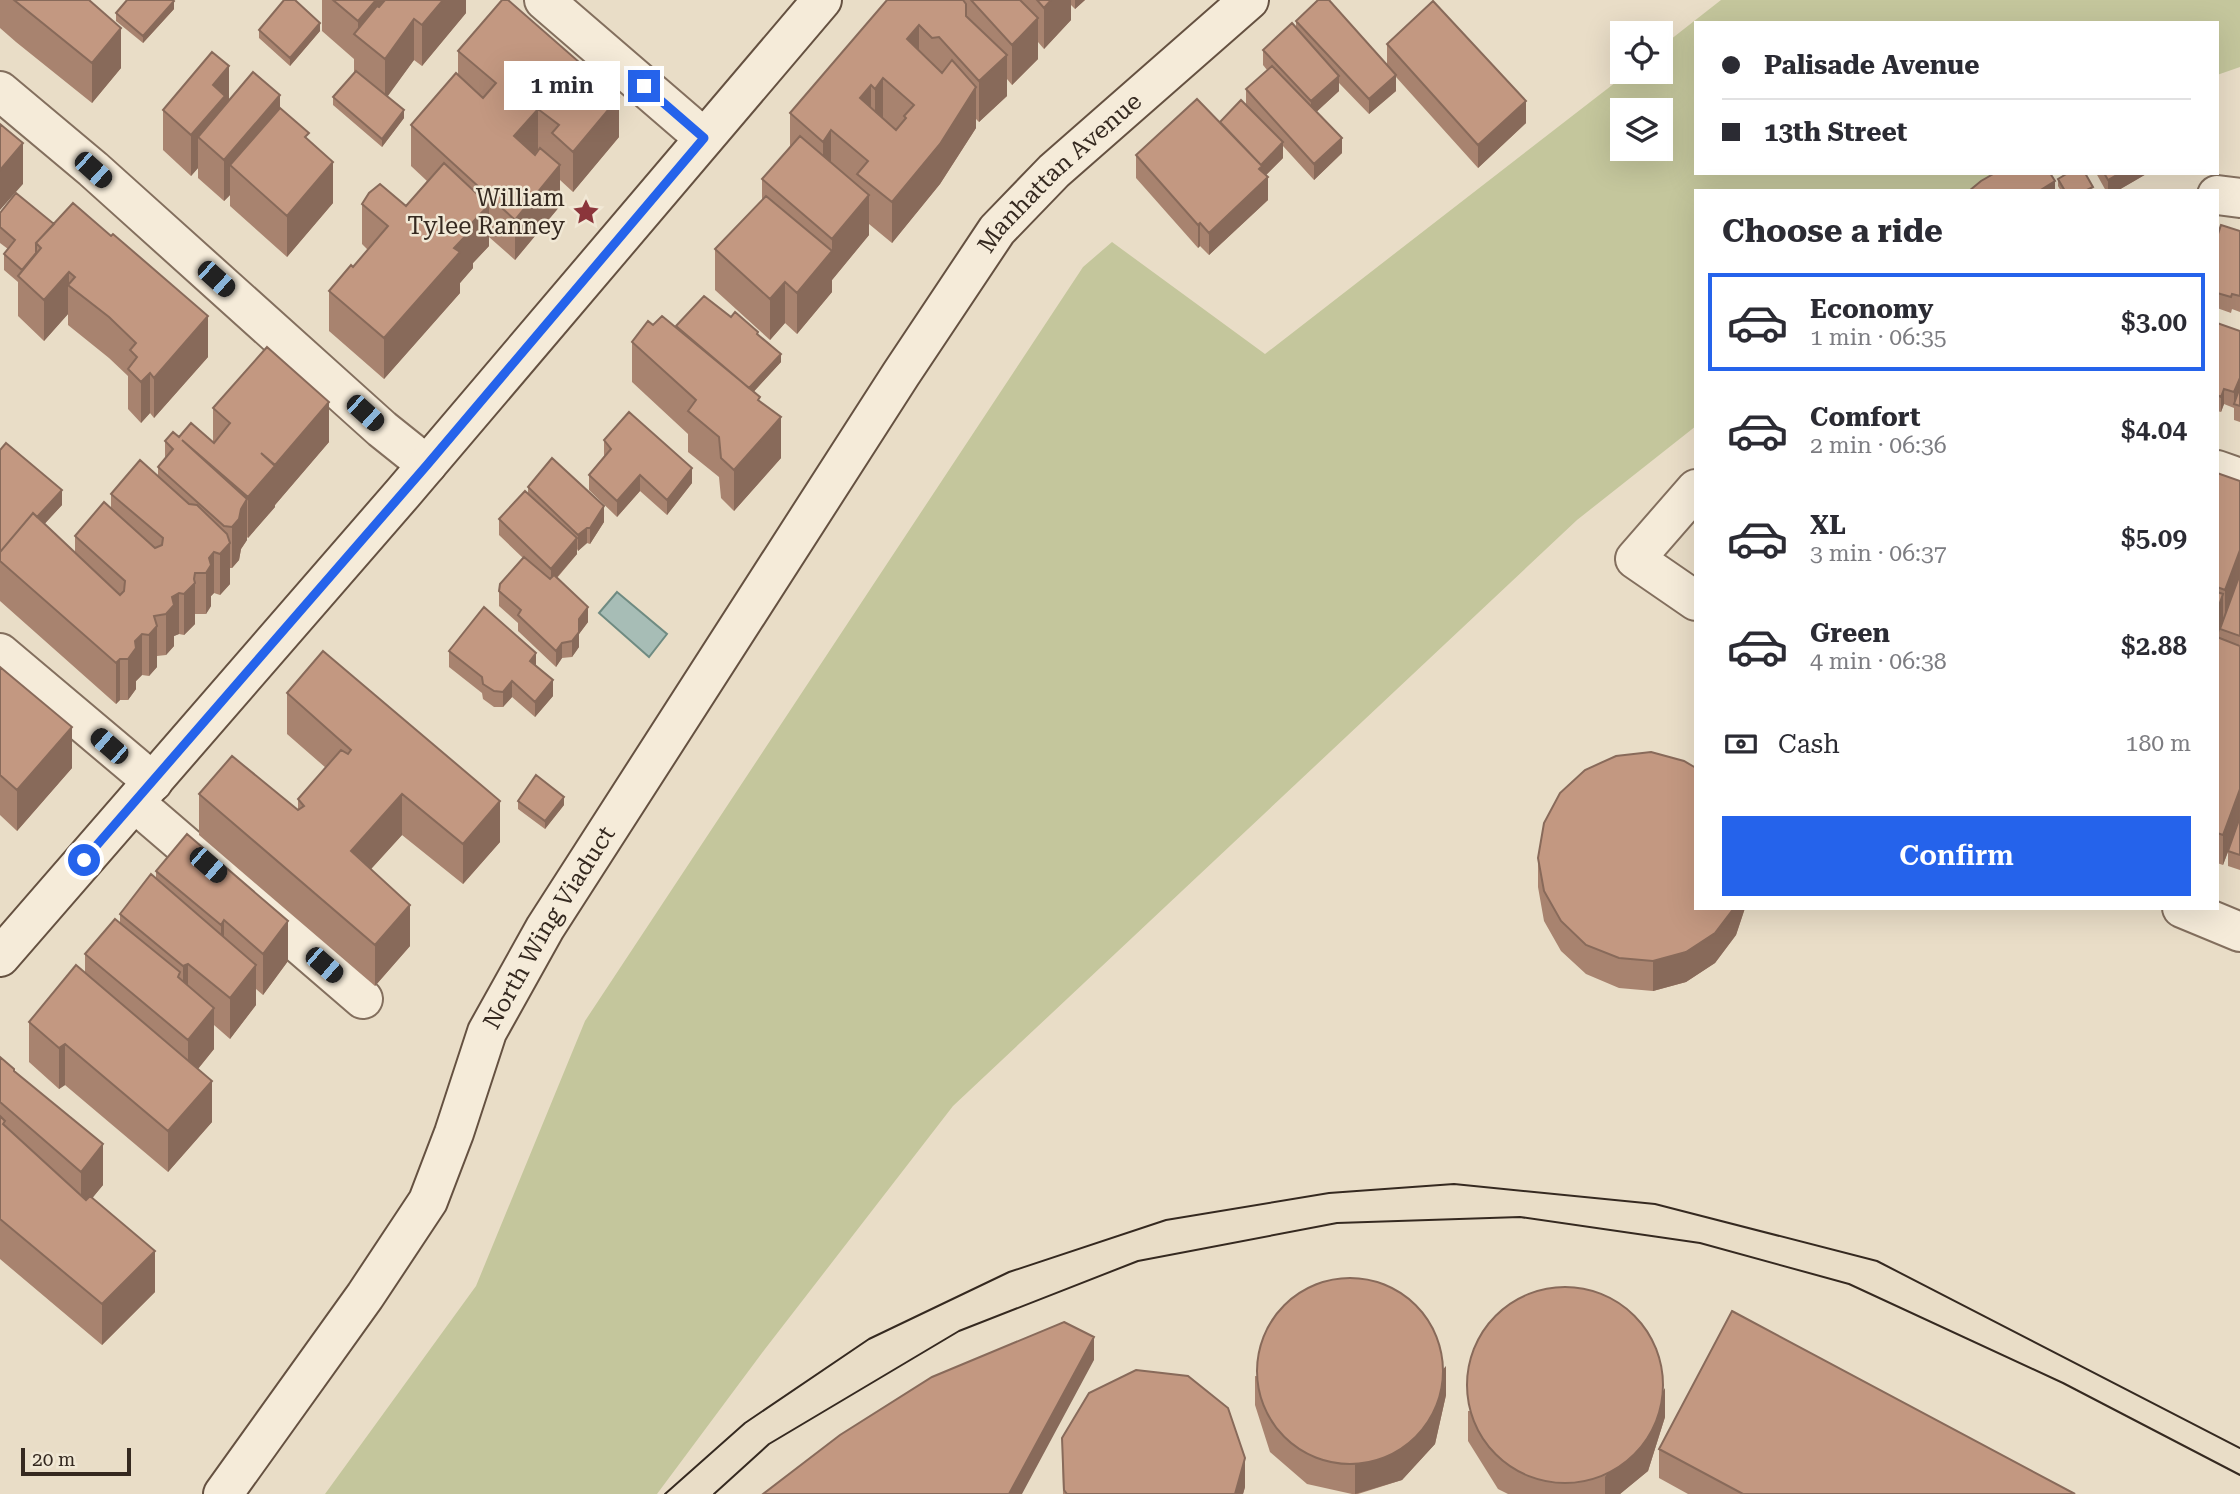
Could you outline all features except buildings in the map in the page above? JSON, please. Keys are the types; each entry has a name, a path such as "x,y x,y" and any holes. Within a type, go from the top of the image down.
{"main road":[{"path":"544,0 704,138"},
{"path":"0,957 427,465 822,0"},
{"name":"Manhattan Avenue","path":"901,374 997,230 1054,171 1249,0"},
{"path":"0,91 103,179 382,429 427,465"},
{"path":"2219,195 2240,198"},
{"name":"North Wing Viaduct","path":"223,1494 365,1296 428,1200 454,1133 487,1032 545,928 901,374"},
{"path":"2219,471 2240,478"},
{"path":"1694,491 1636,559 1694,600"},
{"path":"0,653 363,999"},
{"path":"2187,910 2240,932"}],"green space":[{"path":"1721,0 2240,0 2240,67 2219,74 2219,21 1694,21"},
{"path":"1694,21 1694,175 2012,175 1994,189 1694,189 1694,428 1577,520 953,1106 657,1494 325,1494 476,1286 585,1021 1083,267 1112,242 1265,354 1614,84 1673,84 1673,38"}],"water":[{"path":"617,592 667,634 649,657 599,613"}],"tram line":[{"path":"665,1494 745,1423 869,1339 1009,1272 1166,1220 1329,1193 1454,1184 1655,1204 1877,1261 2240,1448"},
{"path":"714,1494 769,1444 959,1331 1138,1261 1337,1223 1520,1217 1700,1243 1849,1284 2063,1383 2240,1475"}],"place":[{"name":"William Tylee Ranney","path":"586,212"}],"route":[{"path":"84,860 427,465 704,138 644,86"}]}
